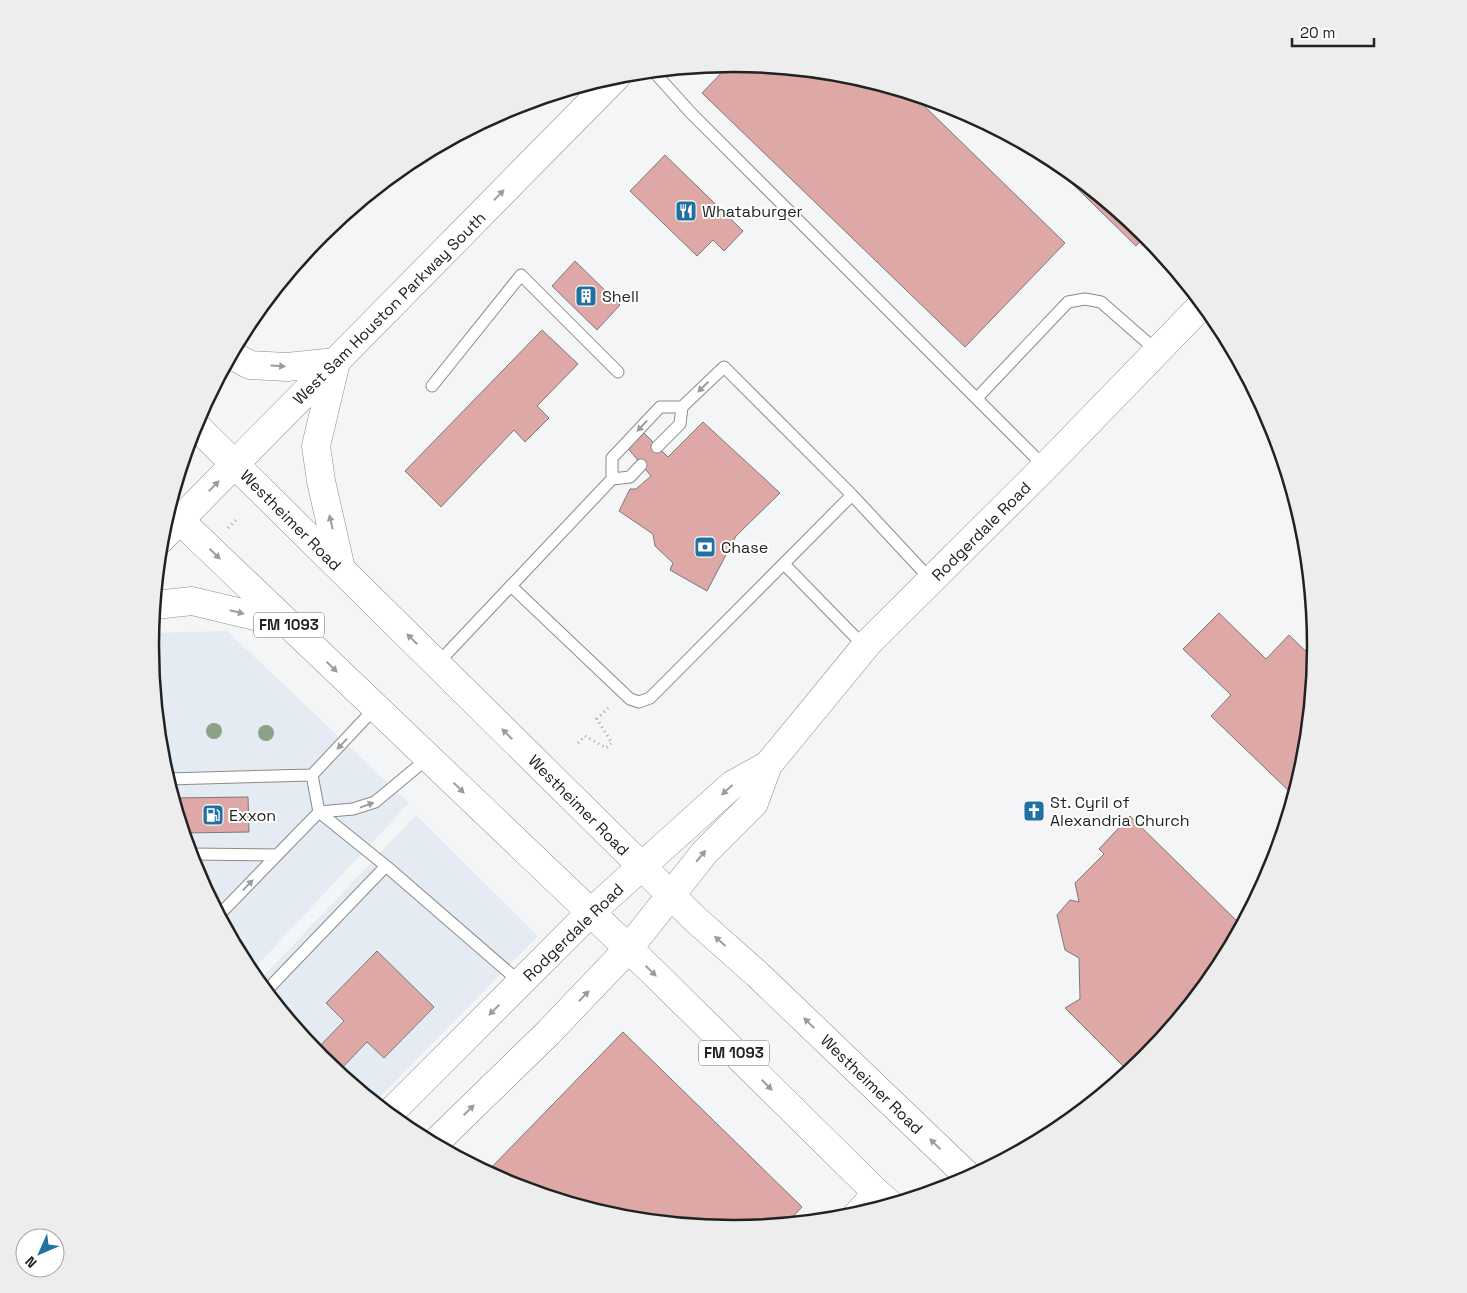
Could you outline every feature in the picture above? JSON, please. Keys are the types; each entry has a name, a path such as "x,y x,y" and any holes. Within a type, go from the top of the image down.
{"main road":[{"name":"West Sam Houston Parkway South","path":"174,519 235,464 606,88"},
{"name":"Rodgerdale Road","path":"439,1139 548,1033 628,949 705,852 754,803 768,765 864,647 1045,467 1198,309"},
{"path":"237,358 250,365 287,367 336,362 316,446 321,481 341,570"},
{"name":"Westheimer Road","path":"201,431 695,919 757,974 964,1172"},
{"name":"FM 1093","path":"173,526 288,624 628,949 884,1199"},
{"path":"161,604 192,601 288,624"},
{"name":"Rodgerdale Road","path":"394,1109 590,913 732,785 768,765"}],"lane":[{"path":"659,77 691,113 1045,467"},
{"path":"432,386 521,275 618,372"},
{"path":"977,398 1068,302 1085,298 1100,302 1157,351"},
{"path":"657,447 680,424 682,407 724,367 852,495 932,581"},
{"path":"612,479 612,458 660,406 682,407"},
{"path":"437,664 612,479 630,477 641,464"},
{"path":"511,586 630,700 640,702 650,698 852,495"},
{"path":"784,564 864,647"},
{"path":"175,779 312,775 375,708"},
{"path":"224,910 319,812 353,810 375,802 428,758"},
{"path":"312,775 319,812 386,866 520,983"},
{"path":"199,854 277,854"},
{"path":"271,986 386,866"}],"path":[{"path":"227,529 237,519"},
{"path":"578,743 585,736 606,748 612,743 597,719 623,693"}],"shaded area":[{"path":"227,631 409,803 257,966 236,934 203,866 179,795 164,721 160,633"},
{"path":"416,815 538,936 379,1098 355,1078 302,1025 264,976"}],"building":[{"path":"734,72 808,77 882,92 923,105 1065,243 965,347 702,93 722,73"},
{"name":"Whataburger","path":"665,155 743,231 724,251 713,240 697,256 630,191"},
{"path":"1071,183 1112,215 1139,241 1136,246"},
{"name":"Shell","path":"575,261 620,305 597,330 552,286"},
{"path":"542,330 578,364 537,406 549,418 525,442 514,430 441,507 405,471"},
{"path":"703,422 780,493 736,536 707,591 670,570 673,563 655,546 653,534 619,511 630,489 636,489 651,476 626,446 641,430 668,457"},
{"path":"1219,613 1266,659 1289,635 1308,653 1303,721 1289,791 1211,716 1231,695 1183,649"},
{"name":"Exxon","path":"248,797 249,832 191,833 180,798"},
{"path":"1130,816 1237,921 1211,965 1189,996 1165,1025 1124,1067 1065,1008 1080,999 1079,958 1065,950 1057,915 1070,900 1079,902 1075,883 1104,854 1099,849"},
{"path":"377,951 434,1007 384,1058 367,1042 343,1067 321,1045 344,1021 326,1003"},
{"path":"623,1032 802,1207 792,1217 771,1219 696,1219 659,1216 585,1201 549,1190 492,1167"}],"place":[{"name":"Whataburger","path":"686,211"},
{"name":"Shell","path":"586,296"},
{"name":"Chase","path":"705,547"},
{"name":"St. Cyril of Alexandria Church","path":"1034,811"},
{"name":"Exxon","path":"213,815"}]}
